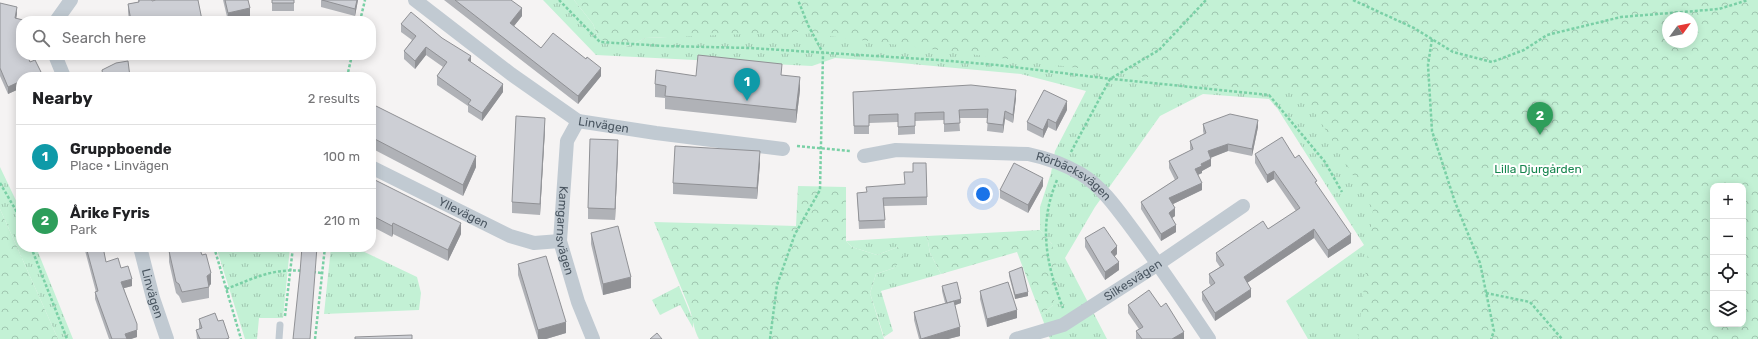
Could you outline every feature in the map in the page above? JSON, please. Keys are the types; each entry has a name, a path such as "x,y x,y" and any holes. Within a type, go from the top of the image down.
{"street":[{"path":"59,16 70,0"},
{"name":"Linvägen","path":"415,0 511,74 578,121 656,133 783,149"},
{"path":"56,60 62,72"},
{"name":"Kamgarnsvägen","path":"578,121 567,141 560,240 578,302 593,339"},
{"name":"Rörbäcksvägen","path":"864,156 896,150 1028,154 1046,158 1064,165 1082,175 1097,187 1112,203 1158,264 1209,339"},
{"name":"Yllevägen","path":"376,169 510,236 534,243 560,240"},
{"name":"Silkesvägen","path":"1016,339 1068,322 1158,264 1243,206"},
{"name":"Linvägen","path":"141,252 153,298 167,339"}],"lane":[{"path":"279,339 280,325"}],"path":[{"path":"361,16 365,0"},
{"path":"559,0 600,42 665,46 750,48 990,64 1110,79 1269,95 1325,162 1342,192"},
{"path":"770,339 777,285 795,234 820,190 823,53 808,25 798,0"},
{"path":"1068,322 1049,264 1046,245 1049,202 1064,165 1110,79 1159,50 1206,0"},
{"path":"1353,0 1414,28 1453,52 1492,62 1524,50 1547,35 1591,24 1621,17 1719,9 1748,0"},
{"path":"1432,39 1428,65 1432,131 1455,202 1480,263 1494,331 1491,339"},
{"path":"348,72 351,60"},
{"path":"783,149 795,146 821,147 846,150 864,156"},
{"path":"0,183 16,210"},
{"path":"33,252 67,339"},
{"path":"215,252 241,339"},
{"path":"280,325 285,318 292,252"},
{"path":"315,339 324,252"},
{"path":"226,288 269,272 290,270 322,273"},
{"path":"1486,293 1530,302 1562,339"}],"green space":[{"name":"Lilla Djurgården","path":"543,0 574,0 593,24 598,37 625,47 646,38 667,37 612,33 1758,0 1758,339 1308,339 1286,301 1364,245 1277,108 1269,99 1203,94 1160,116 1095,207 1065,258 1107,339 1050,339 1041,315 1053,305 1052,244 1040,230 1040,207 1051,173 1055,151 1086,91 1021,74 879,61 835,58 812,66 596,55"},
{"name":"Lilla Djurgården","path":"574,0 1758,0 1758,339 1358,339 1373,209 1313,109 1287,90 1225,87 798,32 646,38 625,47 611,45 598,37 593,24"},
{"path":"0,167 16,201 16,245 0,209"},
{"path":"798,186 846,187 846,241 852,247 877,255 898,247 904,257 894,268 876,274 870,293 884,339 699,339 695,331 689,307 654,222 796,226"},
{"path":"0,209 16,245 16,252 19,252 58,339 0,339"},
{"path":"1040,230 1052,244 1059,277 1053,305 1041,315 1017,252 941,274 930,253 927,236"},
{"path":"927,236 930,253 941,274 881,291 893,331 884,337 870,293 876,274 894,268 898,247 877,255 852,247 846,241"},
{"path":"19,252 38,252 73,339 58,339"},
{"path":"290,252 283,318 259,318 257,339 245,339 218,253"},
{"path":"330,252 364,252 417,277 421,293 419,310 324,314"},
{"path":"679,286 693,320 693,328 680,305 660,315 652,300"}],"building":[{"path":"139,0 198,0 201,16 130,16 128,4 139,2"},
{"path":"225,0 248,0 250,8 228,13"},
{"path":"272,0 294,0 294,3 272,3"},
{"path":"322,0 357,0 355,9"},
{"path":"455,0 511,0 522,8 510,23 541,48 553,33 586,59 587,57 601,68 578,96"},
{"path":"0,3 17,7 15,18 16,60 29,60 30,62 35,60 41,72 16,72 16,83 8,87 0,68"},
{"path":"411,12 442,38 471,56 468,60 503,84 482,113 468,104 471,100 437,76 447,62 426,47 415,61 404,51 416,36 401,24"},
{"path":"698,55 782,64 781,75 800,77 796,110 665,96 666,86 655,84 656,70 696,76"},
{"path":"128,61 129,72 102,72 102,70 116,63"},
{"path":"971,85 1016,90 1013,115 1005,111 1003,125 987,123 988,109 959,110 960,123 944,124 944,112 915,113 915,126 898,127 898,114 869,115 869,126 854,126 853,92"},
{"path":"1044,90 1067,101 1056,123 1048,119 1043,130 1027,122"},
{"path":"376,106 476,156 463,185 376,140"},
{"path":"1230,114 1258,120 1252,149 1228,144 1208,151 1211,159 1195,169 1202,183 1169,198 1175,208 1169,213 1176,225 1161,234 1141,202 1178,178 1169,161 1193,149 1190,141 1206,133 1203,124"},
{"path":"516,116 545,118 540,204 512,202"},
{"path":"1282,137 1295,158 1299,155 1317,181 1315,182 1351,234 1328,250 1314,229 1244,277 1251,289 1215,313 1202,292 1215,283 1209,274 1224,265 1216,253 1263,221 1268,229 1300,208 1274,171 1267,175 1255,154"},
{"path":"590,139 618,140 615,209 588,208"},
{"path":"675,146 760,151 757,188 673,183"},
{"path":"913,163 926,163 927,197 883,198 885,220 859,221 857,193 867,192 866,187 905,184 904,172 913,172"},
{"path":"1014,163 1043,178 1028,205 1000,190"},
{"path":"376,180 461,223 448,250 393,223 392,226 376,218"},
{"path":"618,226 631,277 603,284 591,233"},
{"path":"1104,227 1117,246 1111,252 1119,262 1105,272 1085,238"},
{"path":"87,252 104,252 106,262 118,258 121,268 128,266 132,279 121,282 137,324 137,330 125,334 127,339 112,339 95,292 98,291"},
{"path":"169,252 201,252 202,255 206,254 211,273 207,276 209,287 182,292 179,284 176,282"},
{"path":"302,252 317,252 310,339 293,339"},
{"path":"546,256 566,322 538,330 518,264"},
{"path":"1022,267 1028,292 1015,295 1009,272"},
{"path":"957,282 961,299 947,303 942,286"},
{"path":"1008,282 1017,310 987,319 980,291"},
{"path":"1149,290 1161,307 1166,303 1184,332 1172,339 1142,339 1136,331 1143,327 1128,305"},
{"path":"954,301 960,327 921,339 914,312"},
{"path":"215,313 218,321 223,320 229,338 200,339 196,330 202,328 199,319"},
{"path":"657,333 662,339 650,339"},
{"path":"412,335 412,339 355,339 355,337"}],"place":[{"name":"Gruppboende","path":"747,101"},
{"name":"Årike Fyris","path":"1540,135"}]}
